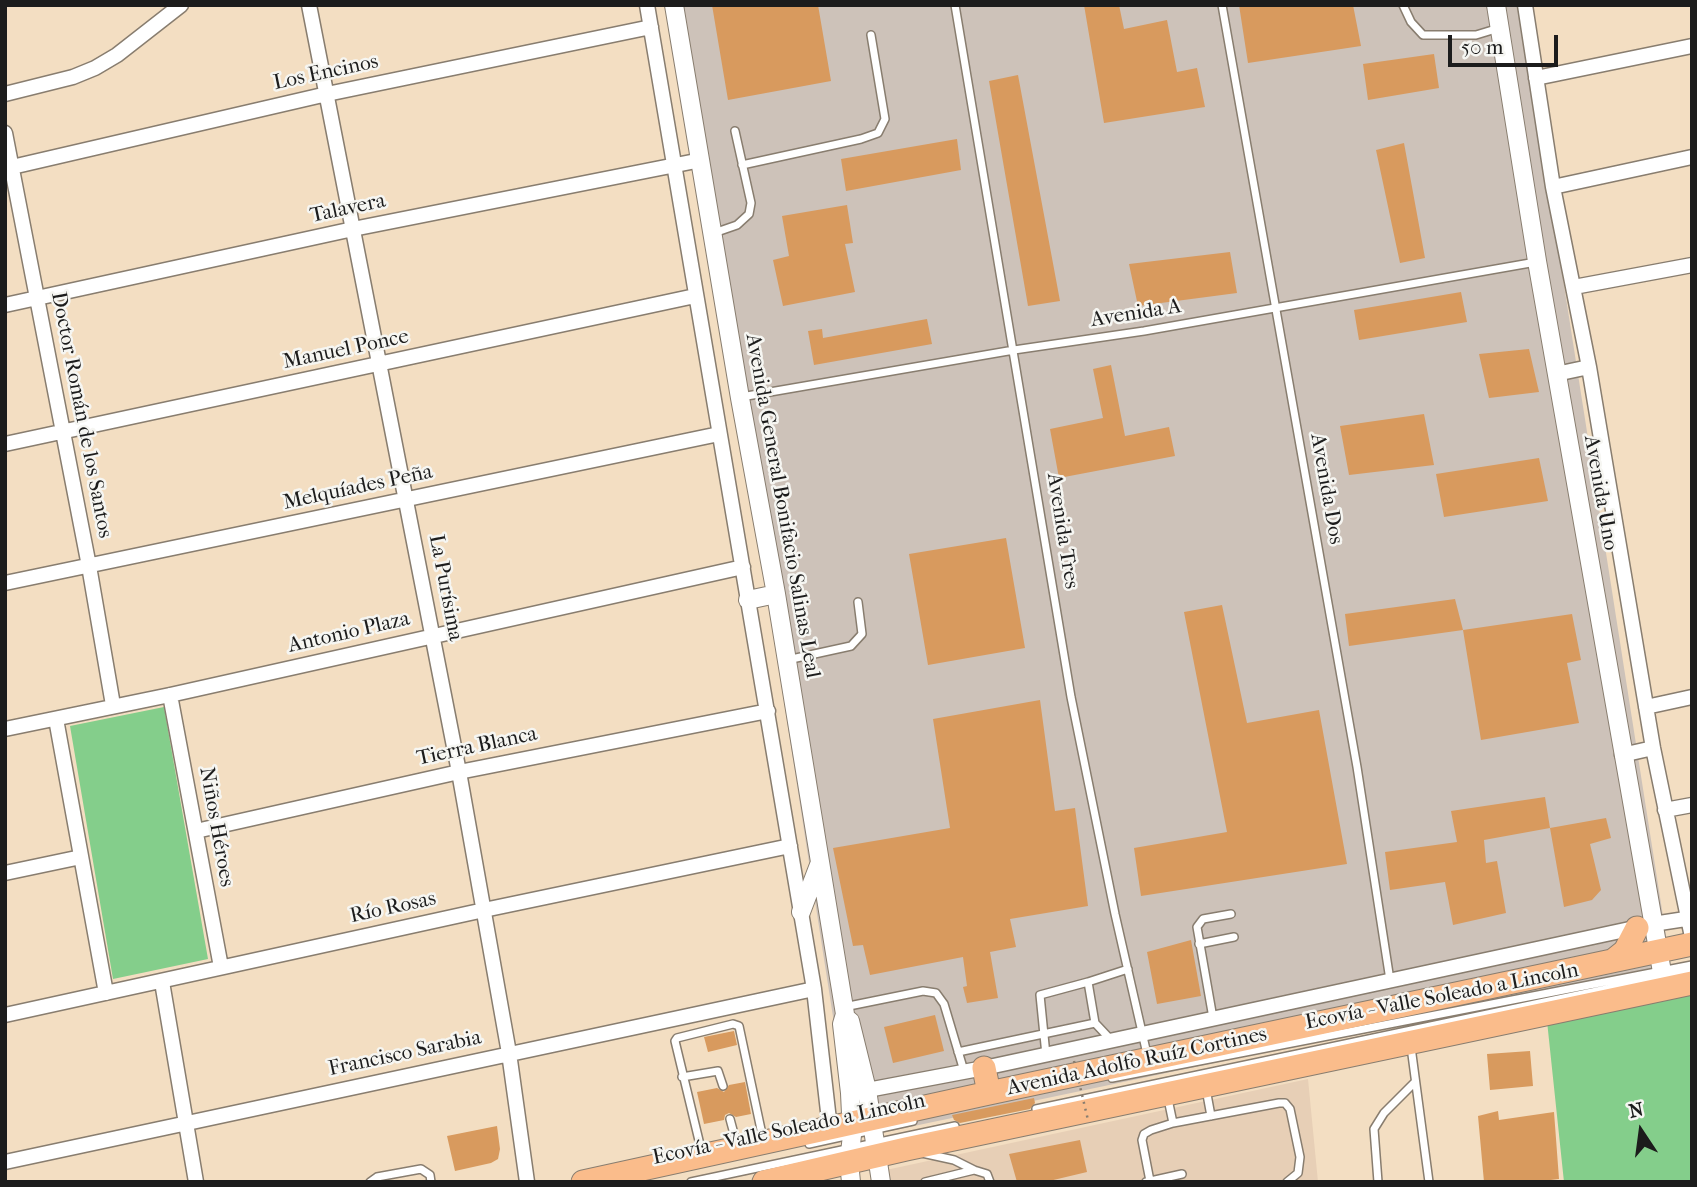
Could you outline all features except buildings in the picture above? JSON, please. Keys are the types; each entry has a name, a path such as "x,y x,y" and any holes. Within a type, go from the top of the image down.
{"main road":[{"path":"1615,959 1645,926"},
{"name":"Avenida Adolfo Ruíz Cortines","path":"583,1182 764,1143 858,1143 906,1149 1206,1086 1410,1042 1661,972 1692,944"},
{"name":"Avenida Adolfo Ruíz Cortines","path":"773,1181 858,1143 989,1093 1615,959 1692,983"},
{"path":"974,1070 989,1093"}],"street":[{"path":"5,94 73,77 95,68 117,55 181,5"},
{"name":"La Purísima","path":"309,5 459,772 509,1053 527,1182"},
{"path":"647,5 814,989 858,1143"},
{"name":"Avenida General Bonifacio Salinas Leal","path":"674,5 776,594 844,1011 842,1024 858,1092 858,1143 881,1182"},
{"name":"Avenida Uno","path":"1496,5 1622,755 1645,926 1661,972"},
{"name":"Avenida Uno","path":"1525,5 1553,187 1589,367 1653,748 1692,937"},
{"name":"Los Encinos","path":"12,167 327,94 651,27"},
{"path":"1536,78 1692,46"},
{"name":"Doctor Román de los Santos","path":"5,133 89,566 113,705"},
{"path":"1553,187 1692,158"},
{"name":"Talavera","path":"5,305 353,229 701,160"},
{"path":"1574,287 1692,265"},
{"name":"Manuel Ponce","path":"5,444 695,296"},
{"path":"1556,374 1589,367"},
{"name":"Melquíades Peña","path":"5,583 719,434"},
{"name":"Antonio Plaza","path":"5,729 170,695 743,567"},
{"path":"748,600 776,594"},
{"name":"Niños Héroes","path":"170,695 221,967"},
{"path":"1646,707 1692,697"},
{"name":"Tierra Blanca","path":"196,831 459,772 768,710"},
{"path":"56,719 106,993"},
{"path":"1622,755 1653,748"},
{"path":"1665,810 1692,804"},
{"name":"Río Rosas","path":"5,1015 790,846"},
{"path":"5,873 81,857"},
{"path":"801,912 819,865"},
{"path":"858,1092 1046,1055 1689,918"},
{"path":"162,982 196,1182"},
{"name":"Francisco Sarabia","path":"5,1162 814,989"}],"lane":[{"name":"Avenida Tres","path":"955,5 1071,697 1149,1060"},
{"name":"Avenida Dos","path":"1222,5 1357,767 1390,980"},
{"path":"1403,5 1411,22 1423,35 1476,35 1500,27"},
{"path":"742,165 878,133 885,118 872,36"},
{"path":"713,233 737,225 749,214 751,203 735,131"},
{"name":"Avenida A","path":"740,398 1014,350 1144,331 1537,261"},
{"path":"786,660 851,646 862,634 858,602"},
{"path":"1213,1018 1197,933 1198,923 1203,919 1231,914"},
{"path":"1199,944 1234,937"},
{"name":"Ecovía - Valle Soleado a Lincoln","path":"1101,1080 1692,965"},
{"path":"1046,1055 1040,995 1128,969"},
{"path":"1037,1109 1661,972 1692,971"},
{"path":"1088,982 1095,1023 1111,1040"},
{"path":"844,1011 923,991 936,993 944,1004 958,1052 974,1070"},
{"path":"958,1052 1095,1023"},
{"path":"702,1156 675,1047 677,1038 737,1024 764,1143"},
{"path":"1410,1042 1429,1182"},
{"path":"682,1077 718,1071 723,1086"},
{"path":"1378,1182 1374,1129 1384,1113 1415,1082"},
{"path":"1206,1086 1211,1116"},
{"path":"1168,1094 1173,1123"},
{"path":"1182,1174 1147,1181 1142,1140 1144,1134 1151,1129 1173,1123 1285,1103 1293,1116 1300,1157 1298,1173 1287,1182"},
{"path":"730,1119 738,1148"},
{"name":"Ecovía - Valle Soleado a Lincoln","path":"797,1147 858,1143 922,1119"},
{"path":"691,1182 858,1143 955,1126"},
{"path":"906,1149 954,1160 987,1174 990,1182"},
{"path":"369,1182 377,1177 421,1169 429,1175 431,1182"},
{"path":"925,1182 974,1170"}],"path":[{"path":"1074,1062 1088,1120"}],"shaded area":[{"path":"683,5 1520,5 1671,967 852,1139 762,560"},
{"path":"1308,1079 1318,1182 888,1182 886,1170"}],"green space":[{"path":"164,707 208,959 113,979 70,726"},
{"path":"1692,991 1692,1182 1564,1182 1547,1021"}]}
